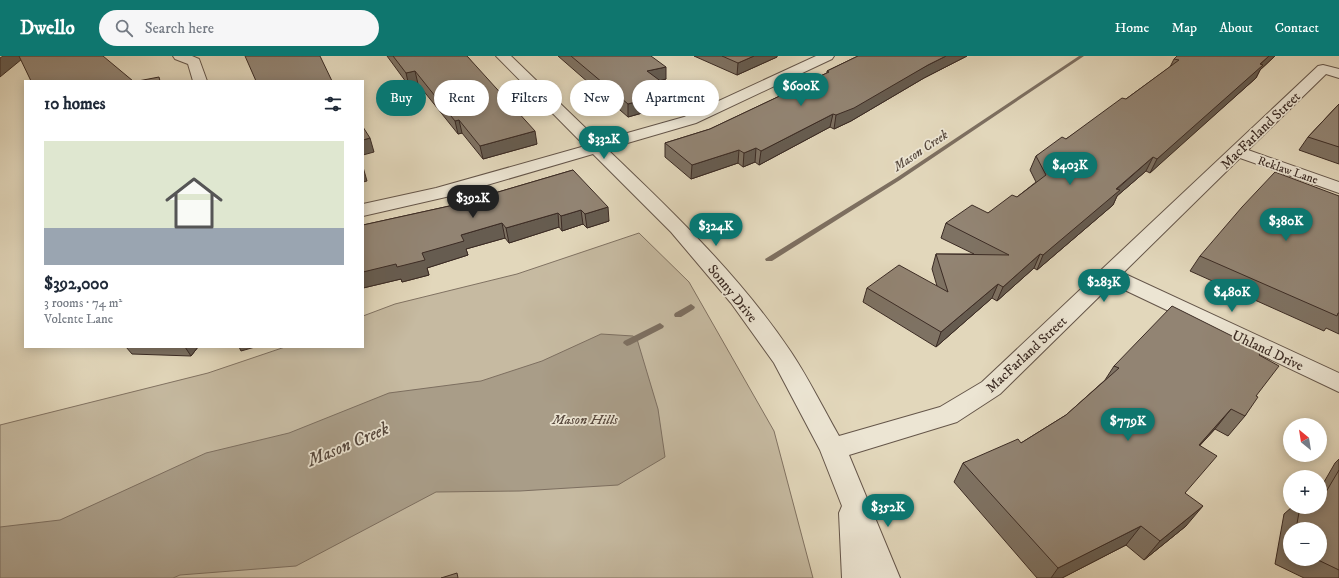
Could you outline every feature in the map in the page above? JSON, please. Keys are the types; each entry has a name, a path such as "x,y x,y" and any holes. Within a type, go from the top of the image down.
{"street":[{"path":"180,56 194,62 200,80"},
{"name":"Sonny Drive","path":"503,56 678,228 739,298 783,358 833,449 885,578"},
{"path":"364,210 440,193 690,120 823,57"},
{"name":"MacFarland Street","path":"833,449 948,415 991,388 1238,152 1331,72"},
{"name":"Reklaw Lane","path":"1238,152 1339,188"},
{"name":"Uhland Drive","path":"1110,275 1339,383"},
{"name":"Sonny Drive","path":"852,494 857,578"}],"green space":[{"name":"Mason Hills","path":"639,233 689,282 774,431 813,578 0,578 0,425 208,373 282,348 364,348 364,316 395,304 517,274"}],"water":[{"path":"601,334 633,336 637,339 658,409 665,457 618,485 520,491 436,492 296,566 180,575 173,578 0,578 0,527 60,520 206,453 289,433 389,393 481,381 542,361"}],"building":[{"path":"19,56 103,56 132,80 31,80"},
{"path":"245,56 320,56 332,80 256,80"},
{"path":"393,56 467,56 489,80 434,80 434,95 426,85 426,80 422,80 415,71 406,73"},
{"path":"571,56 651,56 666,67 647,71 659,80 632,80 632,103 628,104 624,101 624,80 600,80"},
{"path":"722,56 754,56 738,63"},
{"path":"858,56 946,56 854,108 836,115 833,114 761,151 756,148 744,153 739,150 692,165 665,143 710,129 803,85 801,85"},
{"path":"1177,56 1269,56 1260,64 1263,65 1157,159 1153,157 1116,189 1120,190 1043,255 1040,254 1003,287 998,284 941,332 867,288 899,265 948,292 936,254 1009,255 946,223 972,205 988,213 1012,195 1017,197 1046,175 1036,156 1062,137 1066,139 1122,98 1126,99 1179,60 1174,59"},
{"path":"159,77 160,80 143,80"},
{"path":"489,80 497,89 497,116 521,116 535,131 480,146 459,120 455,121 451,116 489,116"},
{"path":"1339,104 1339,147 1308,137"},
{"path":"364,129 370,138 364,140"},
{"path":"573,170 608,207 585,214 581,210 561,216 558,213 506,228 502,223 461,235 464,241 422,253 425,260 397,267 396,264 364,272 364,225 454,205"},
{"path":"1275,172 1339,196 1339,313 1337,316 1200,256 1242,207"},
{"path":"1172,306 1262,351 1259,355 1279,366 1256,396 1258,397 1245,416 1231,409 1199,445 1217,456 1185,493 1203,506 1160,541 1141,526 1058,568 963,463 1018,439 1021,443 1066,415 1119,368 1114,366"},
{"path":"1339,470 1339,570 1327,564 1327,522 1297,522 1299,514 1327,514 1327,490"},
{"path":"457,573 458,578 441,578"}],"waterway":[{"name":"Mason Creek","path":"769,259 898,179 1082,56"},
{"name":"Mason Creek","path":"678,315 691,307"},
{"name":"Mason Creek","path":"627,343 660,326"}]}
